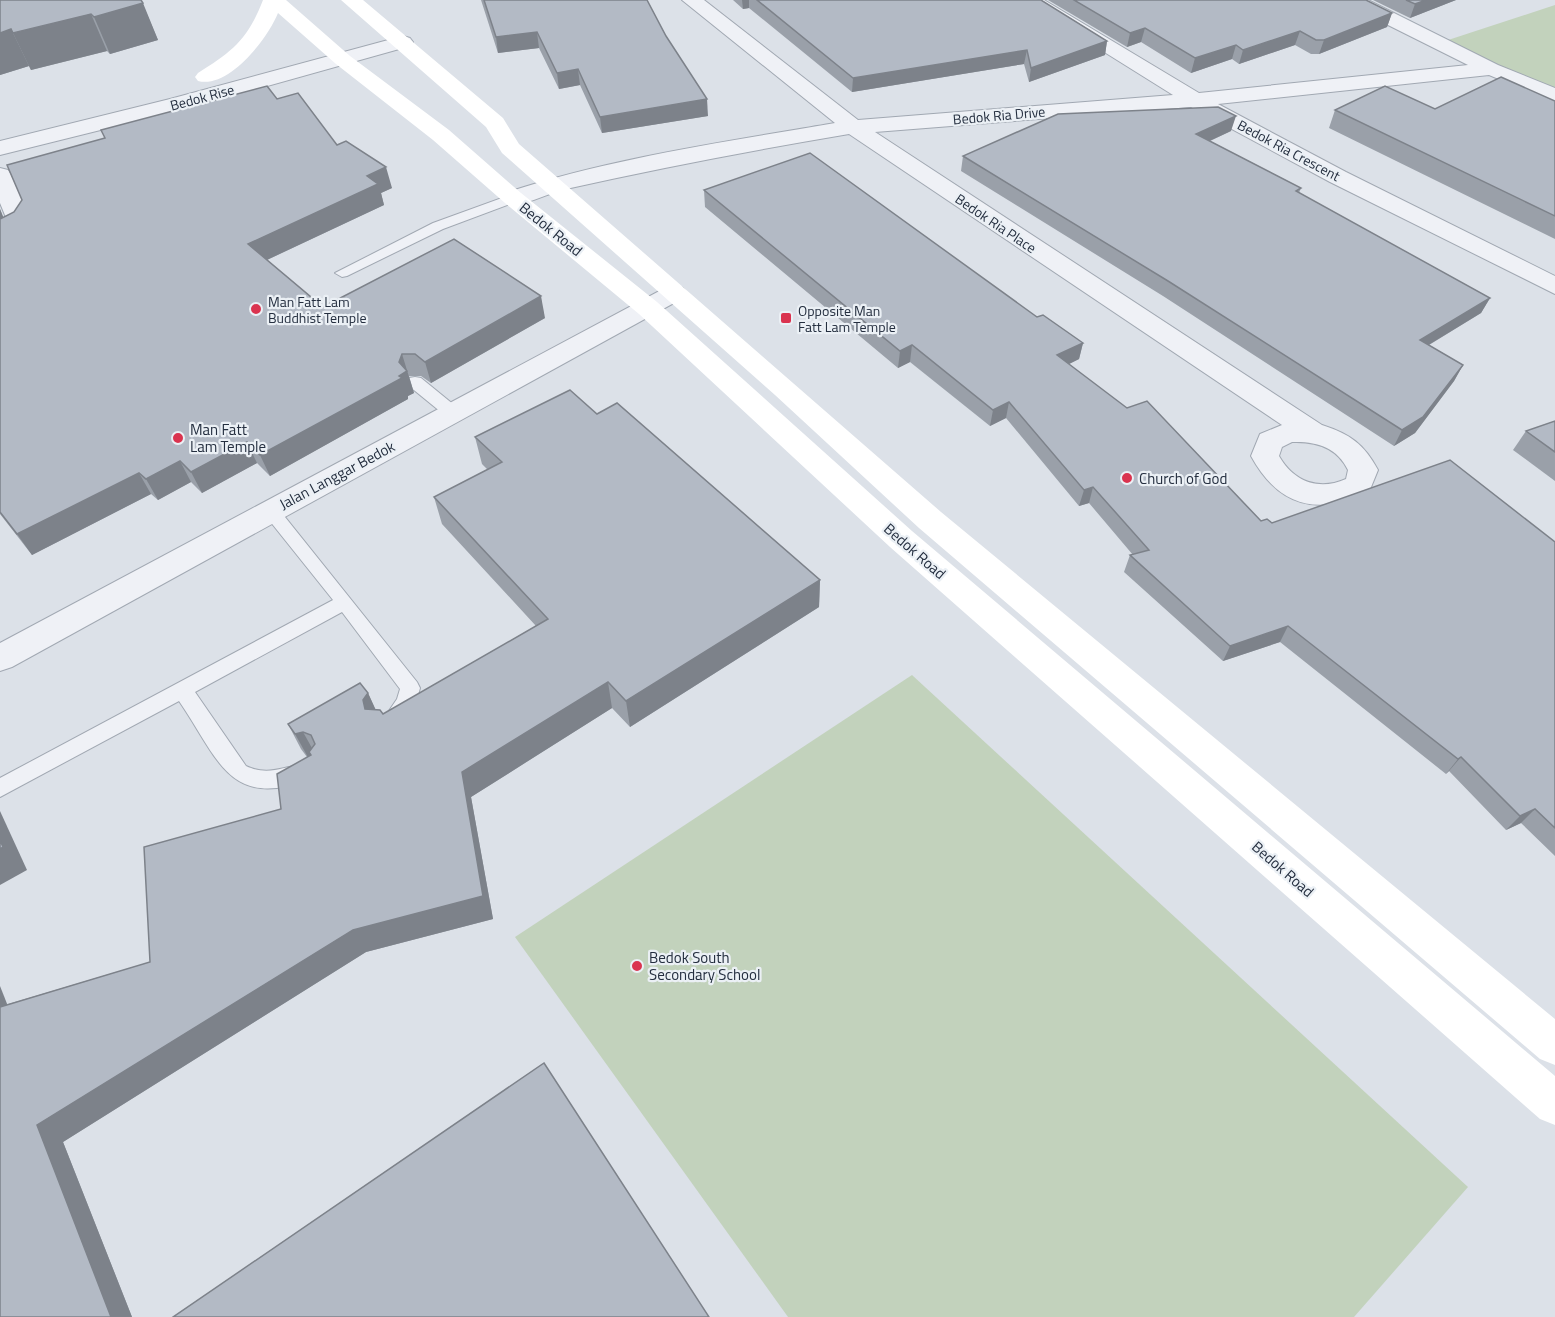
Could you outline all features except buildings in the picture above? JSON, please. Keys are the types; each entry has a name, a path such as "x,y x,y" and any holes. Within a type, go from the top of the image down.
{"main road":[{"name":"Bedok Road","path":"274,0 343,60 441,135 513,198 661,300 930,520 1555,1045"},
{"path":"205,77 234,60 257,39 274,0"},
{"name":"Bedok Road","path":"351,0 403,42 495,123 510,148 552,185 661,300 901,539 1555,1104"}],"street":[{"name":"Bedok Ria Place","path":"692,0 853,127 1312,432"},
{"name":"Bedok Ria Crescent","path":"1031,0 1195,100 1338,177 1555,286"},
{"path":"1353,0 1491,69 1555,96"},
{"name":"Bedok Rise","path":"0,129 205,77 385,27"},
{"name":"Bedok Rise","path":"0,148 343,60 403,42"},
{"name":"Bedok Ria Drive","path":"513,198 552,185 696,153 853,127 1195,100 1491,69"},
{"path":"0,175 19,220 17,226 0,236"},
{"name":"Jalan Langgar Bedok","path":"0,658 661,300"}],"lane":[{"path":"342,273 438,225 513,198"},
{"path":"415,382 453,413"},
{"path":"272,511 410,688 406,702 398,716 386,727"},
{"path":"0,788 345,602"},
{"path":"183,690 239,772 255,780 275,781 296,777 316,768"}],"green space":[{"path":"1555,5 1555,96 1439,43"},
{"path":"912,675 1468,1187 1354,1317 788,1317 515,937"}],"place":[{"name":"Man Fatt Lam Buddhist Temple","path":"256,309"},
{"name":"Opposite Man Fatt Lam Temple","path":"786,318"},
{"name":"Man Fatt Lam Temple","path":"178,438"},
{"name":"Church of God","path":"1127,478"},
{"name":"Bedok South Secondary School","path":"637,966"}]}
